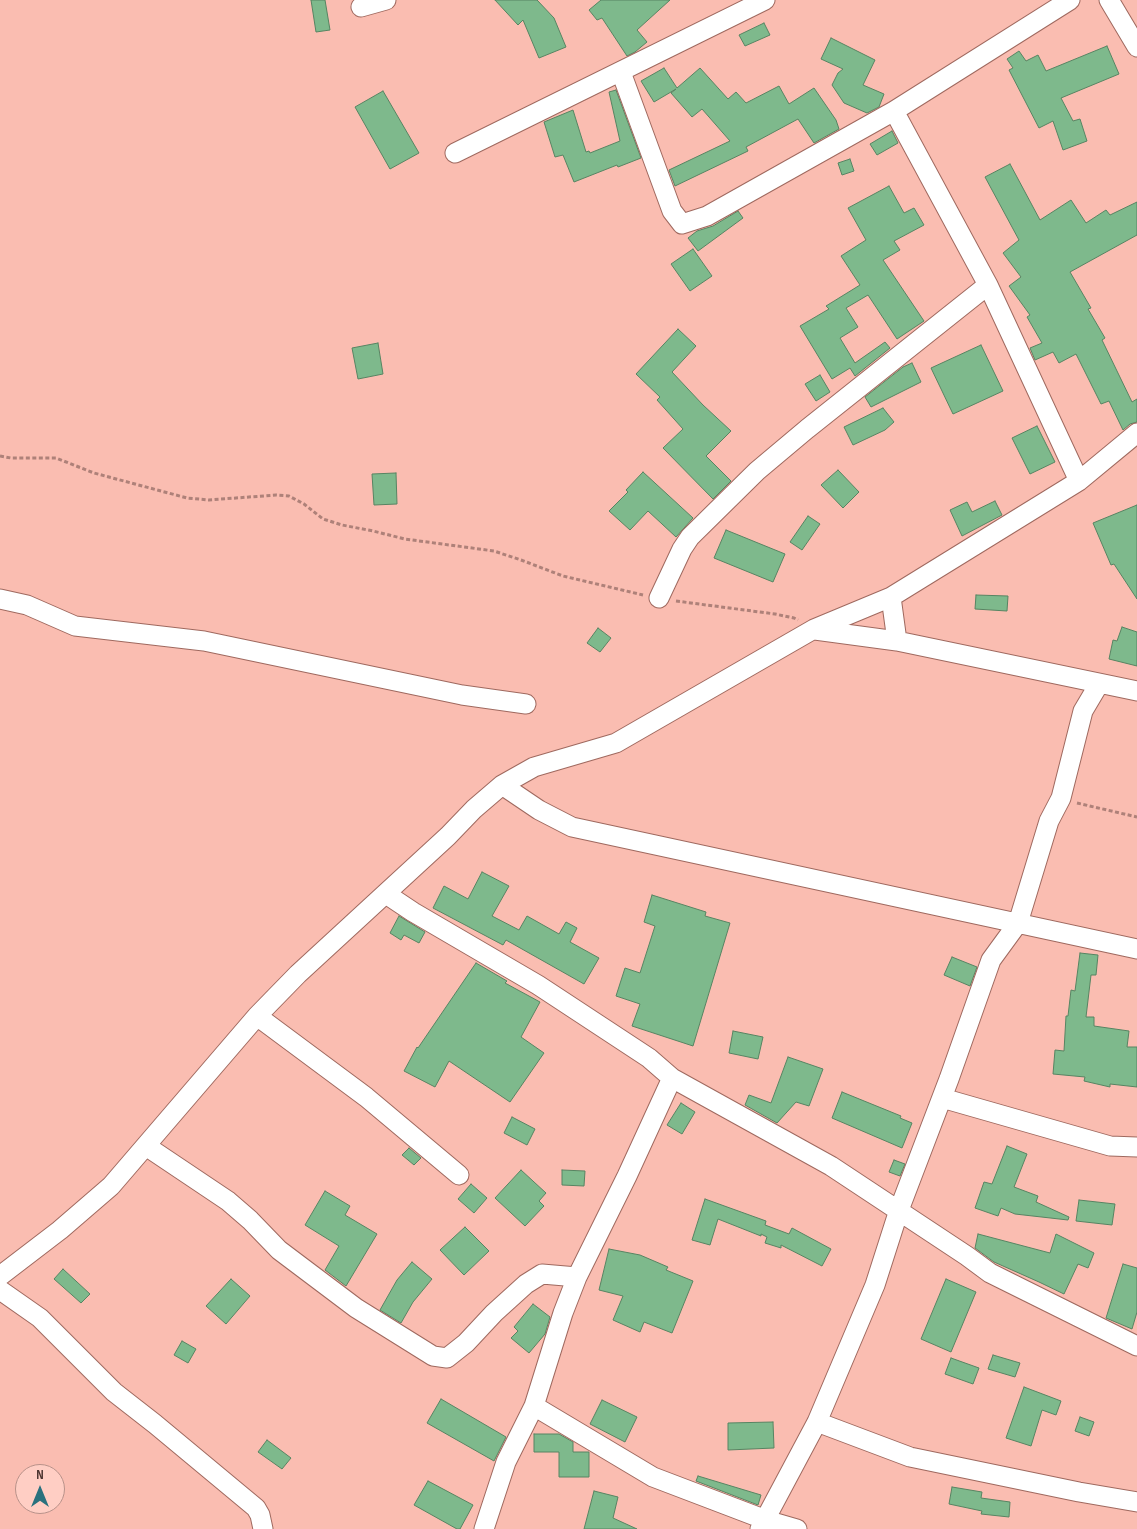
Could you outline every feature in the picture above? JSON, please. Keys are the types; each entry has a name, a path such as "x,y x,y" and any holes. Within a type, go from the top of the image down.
{"street":[{"path":"361,7 386,0"},
{"path":"455,153 765,0"},
{"path":"621,72 672,211 682,224 707,216 894,111 1070,0"},
{"path":"1110,0 1137,46"},
{"path":"894,111 988,285 1079,480"},
{"path":"659,598 682,549 690,537 757,471 988,285"},
{"path":"0,1276 60,1230 111,1186 257,1016 298,974 502,785 534,767 616,743 814,629 891,597 1079,480 1134,440"},
{"path":"891,597 897,641"},
{"path":"0,599 27,605 76,626 204,641 462,695 526,704"},
{"path":"814,629 897,641 1137,691"},
{"path":"763,1524 817,1422 875,1285 899,1210 942,1098 991,960 1018,923 1049,821 1061,798 1083,711 1099,684"},
{"path":"502,785 539,810 572,827 1137,949"},
{"path":"386,894 538,986 649,1058 672,1078 831,1166 990,1273 1137,1346"},
{"path":"257,1016 366,1097 459,1175"},
{"path":"484,1529 506,1462 534,1406 563,1314 577,1278 672,1078"},
{"path":"942,1098 1110,1146 1137,1147"},
{"path":"146,1146 228,1201 250,1220 279,1250 356,1308 433,1356 447,1358 466,1343 494,1313 526,1284 542,1274 577,1278"},
{"path":"0,1290 40,1318 114,1392 256,1508 264,1529"},
{"path":"534,1406 653,1477 763,1524 797,1529"},
{"path":"817,1422 910,1458 1137,1502"}],"path":[{"path":"0,456 11,458 56,458 94,474 187,498 209,500 276,495 289,496 304,504 323,519 342,525 405,539 494,552 563,576 659,598 794,618 814,629"},
{"path":"1061,798 1092,808 1137,817"}],"building":[{"path":"311,0 325,0 330,30 316,32"},
{"path":"495,0 537,0 554,18 566,47 539,58 523,20 518,25"},
{"path":"601,0 670,0 637,30 647,42 627,56 602,18 597,20 589,10"},
{"path":"764,23 770,35 745,46 739,35"},
{"path":"831,38 875,60 863,85 884,94 879,107 867,113 844,103 832,85 838,73 843,69 821,59"},
{"path":"1107,46 1119,74 1061,98 1073,121 1080,119 1087,141 1063,150 1053,121 1039,128 1009,70 1013,68 1007,59 1019,51 1026,61 1038,55 1046,71"},
{"path":"664,68 677,88 700,68 728,99 736,92 746,103 779,86 789,104 814,88 836,120 839,129 814,143 798,119 746,147 748,151 675,186 669,170 730,141 702,109 692,117 671,93 676,89 654,102 641,81"},
{"path":"616,90 641,158 618,167 617,165 574,182 563,155 555,157 544,122 573,110 586,152 589,151 590,153 620,141 609,92"},
{"path":"383,91 419,153 390,169 355,107"},
{"path":"892,131 898,143 877,155 870,144"},
{"path":"850,159 854,171 842,175 838,163"},
{"path":"1010,164 1040,220 1071,200 1086,223 1106,210 1110,215 1137,202 1137,235 1070,272 1091,308 1088,309 1105,338 1102,340 1132,402 1137,399 1137,422 1130,424 1123,430 1109,401 1101,404 1076,354 1059,363 1053,352 1035,360 1030,348 1042,343 1027,317 1030,315 1009,286 1021,277 1003,253 1019,240 985,177"},
{"path":"889,186 904,213 914,208 924,225 894,241 900,250 883,260 924,321 897,339 868,295 846,308 858,327 840,338 855,363 885,342 890,348 855,376 850,368 832,379 800,326 829,309 826,306 860,285 841,256 866,240 848,208"},
{"path":"738,211 743,218 698,251 688,238 697,231 713,226"},
{"path":"693,249 712,276 690,291 671,264"},
{"path":"678,329 696,346 672,372 731,431 706,456 731,481 713,499 663,448 683,429 657,400 660,397 636,374"},
{"path":"378,343 383,374 358,379 352,348"},
{"path":"981,345 1003,391 953,414 931,368"},
{"path":"912,363 921,382 871,407 865,397 903,367"},
{"path":"820,375 830,392 816,401 805,384"},
{"path":"883,408 894,422 885,430 853,445 844,427"},
{"path":"1037,426 1055,462 1030,474 1012,438"},
{"path":"838,470 859,492 843,508 821,485"},
{"path":"643,472 693,518 676,537 648,511 630,530 609,511 628,492 626,490"},
{"path":"396,473 397,504 374,505 372,474"},
{"path":"995,501 1002,515 962,536 950,510 967,502 972,512"},
{"path":"1137,505 1137,599 1114,564 1111,565 1093,523"},
{"path":"808,516 820,524 802,550 790,542"},
{"path":"726,530 785,554 773,582 714,558"},
{"path":"976,595 1008,596 1007,611 975,609"},
{"path":"1122,627 1137,632 1137,666 1109,659 1113,640 1117,641"},
{"path":"598,628 611,638 600,652 587,643"},
{"path":"482,872 509,886 492,916 519,930 527,916 559,934 566,922 577,928 570,942 599,958 584,984 506,940 503,945 433,908 444,886 468,899"},
{"path":"652,895 706,912 705,916 730,923 693,1046 632,1026 640,1004 616,996 625,968 640,973 655,926 644,922"},
{"path":"399,916 425,932 419,943 404,935 401,940 390,933"},
{"path":"1080,953 1098,955 1096,975 1091,975 1086,1017 1094,1017 1094,1026 1129,1031 1127,1047 1137,1047 1137,1087 1110,1084 1110,1087 1084,1081 1085,1077 1053,1074 1055,1050 1064,1051 1066,1016 1068,1016 1071,990 1075,991"},
{"path":"952,957 977,967 970,986 944,975"},
{"path":"476,963 507,981 505,983 540,1002 521,1037 544,1053 510,1102 449,1061 435,1087 404,1071 417,1047"},
{"path":"733,1031 763,1037 758,1059 729,1053"},
{"path":"788,1057 823,1069 809,1106 796,1102 777,1123 745,1105 749,1095 771,1103"},
{"path":"842,1092 901,1116 900,1118 912,1123 902,1148 832,1118"},
{"path":"681,1103 695,1112 682,1134 667,1125"},
{"path":"512,1117 535,1129 527,1145 504,1133"},
{"path":"1007,1146 1027,1154 1014,1187 1038,1196 1036,1202 1069,1217 1068,1220 1015,1214 1001,1208 998,1216 975,1208 984,1182 992,1184"},
{"path":"409,1148 421,1158 414,1165 402,1155"},
{"path":"894,1160 905,1164 900,1176 889,1172"},
{"path":"521,1170 546,1193 539,1201 544,1206 525,1226 495,1198"},
{"path":"562,1170 585,1171 584,1186 562,1185"},
{"path":"471,1184 487,1198 474,1213 458,1199"},
{"path":"325,1191 350,1206 345,1215 377,1234 346,1286 325,1270 339,1246 305,1225"},
{"path":"705,1199 766,1221 765,1225 789,1234 792,1228 831,1249 822,1266 781,1245 781,1248 765,1243 767,1237 761,1234 761,1236 718,1219 710,1245 692,1240"},
{"path":"1079,1200 1115,1204 1112,1225 1076,1221"},
{"path":"465,1227 489,1251 464,1275 440,1250"},
{"path":"978,1234 1050,1253 1056,1234 1094,1253 1088,1268 1078,1264 1064,1294 994,1262 975,1248"},
{"path":"609,1249 640,1255 668,1267 666,1270 693,1281 672,1333 644,1322 640,1332 613,1320 623,1296 599,1290"},
{"path":"412,1262 432,1279 413,1302 401,1323 380,1310 397,1280"},
{"path":"1123,1264 1137,1268 1137,1312 1132,1329 1106,1318"},
{"path":"63,1269 90,1294 81,1303 54,1279"},
{"path":"231,1279 250,1296 226,1324 206,1306"},
{"path":"946,1279 976,1292 951,1352 921,1339"},
{"path":"533,1304 550,1317 545,1334 529,1353 511,1338 518,1331 514,1327"},
{"path":"182,1341 196,1349 188,1363 174,1355"},
{"path":"993,1355 1020,1363 1015,1377 988,1369"},
{"path":"951,1358 979,1368 973,1384 945,1374"},
{"path":"1024,1387 1061,1401 1056,1415 1042,1410 1031,1446 1006,1438"},
{"path":"441,1399 506,1437 494,1461 427,1423"},
{"path":"602,1400 637,1417 625,1442 590,1424"},
{"path":"1080,1417 1094,1422 1089,1436 1075,1431"},
{"path":"773,1422 774,1448 728,1450 728,1423"},
{"path":"534,1434 559,1434 573,1442 573,1452 589,1452 589,1477 559,1477 559,1452 534,1452"},
{"path":"267,1440 291,1458 282,1469 258,1452"},
{"path":"698,1476 761,1495 758,1505 696,1481"},
{"path":"428,1481 473,1505 460,1529 414,1505"},
{"path":"952,1487 982,1492 981,1498 1010,1502 1009,1517 981,1514 982,1511 949,1504"},
{"path":"594,1491 618,1497 613,1518 637,1529 584,1529"}]}
